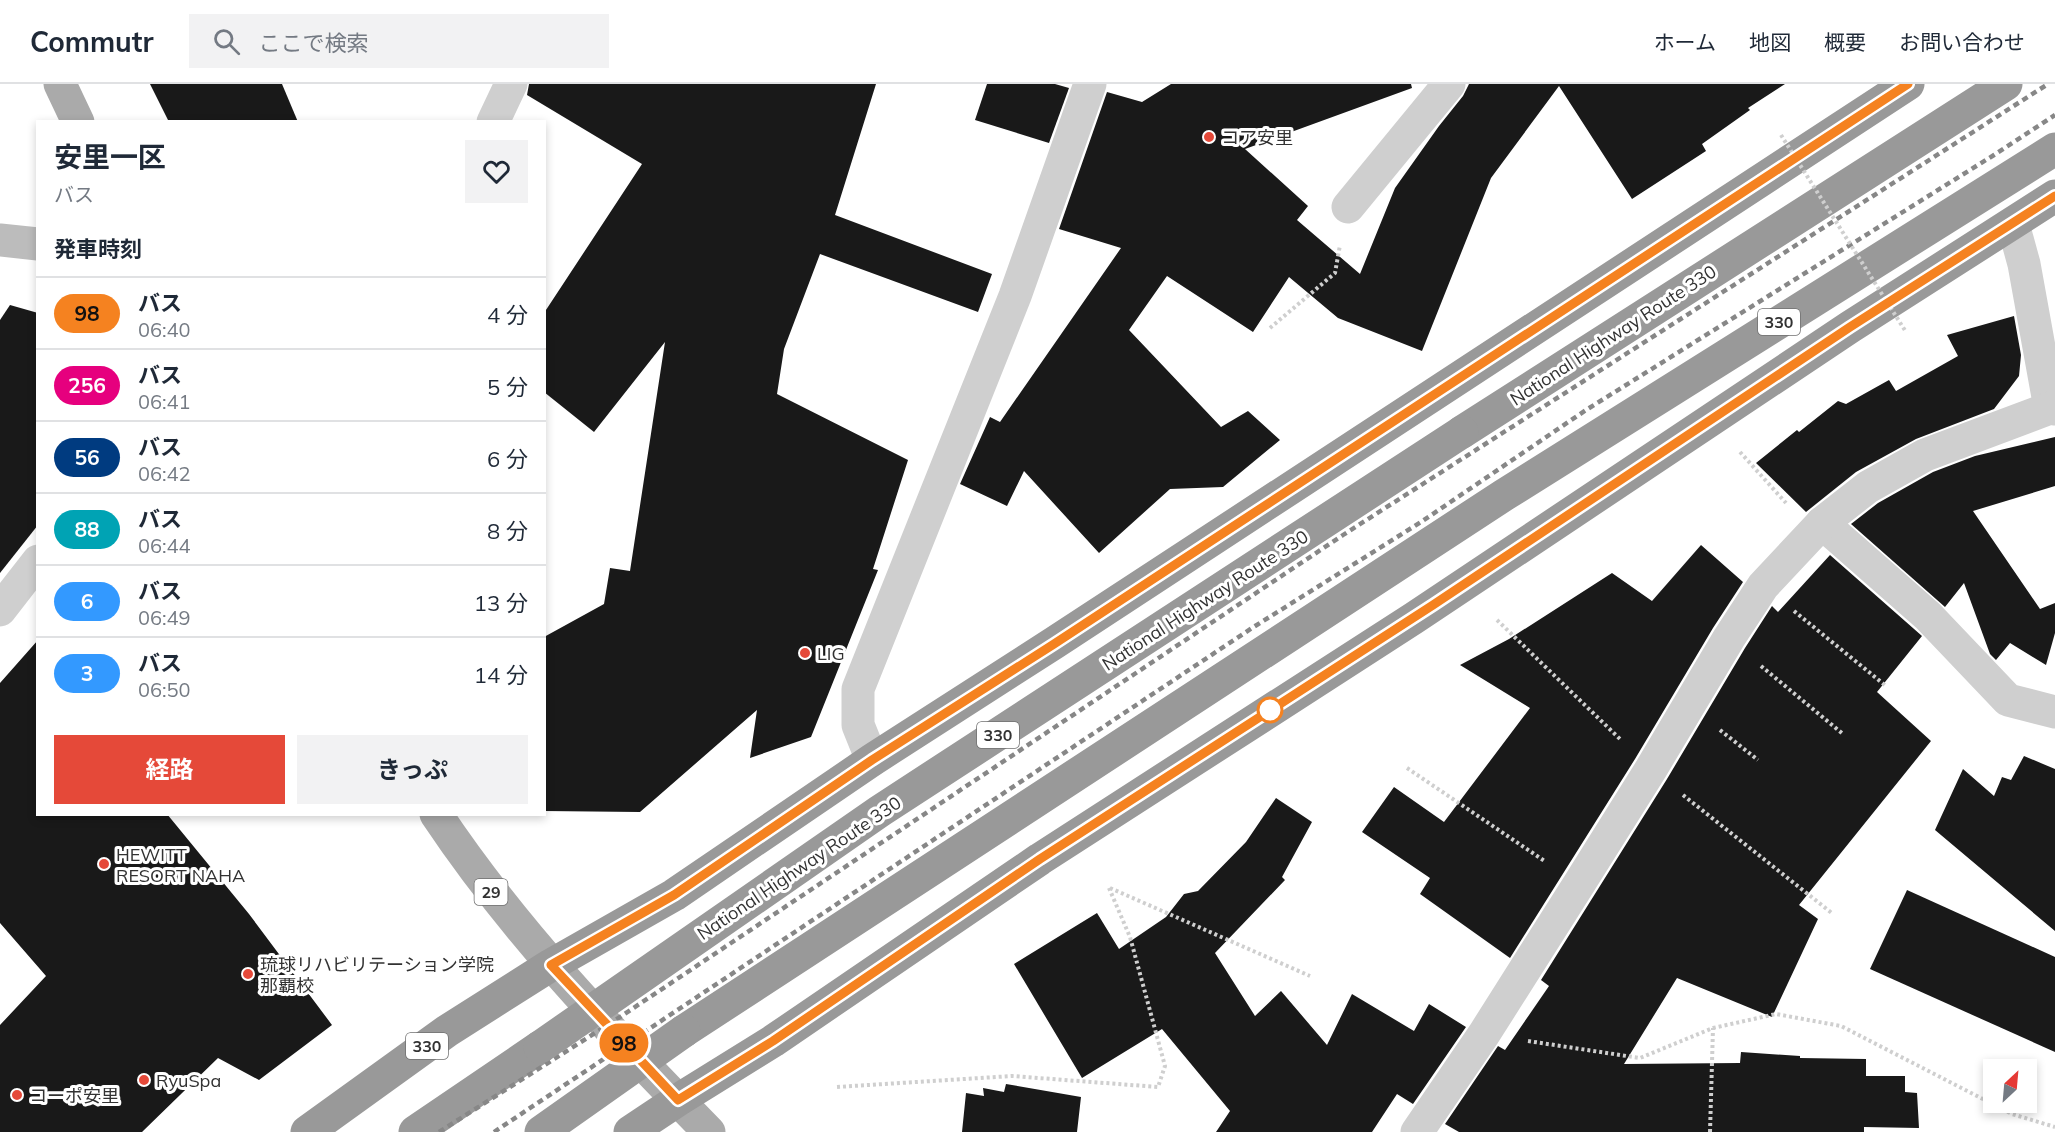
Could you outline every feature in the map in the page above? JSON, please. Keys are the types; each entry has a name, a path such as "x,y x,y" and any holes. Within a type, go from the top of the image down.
{"highway":[{"name":"330","path":"307,1132 447,1031 551,965 674,895 872,760 1064,637 1908,84"},
{"name":"National Highway Route 330","path":"415,1132 880,811 1462,432 2006,84"},
{"name":"330","path":"540,1132 684,1031 1504,495 2055,149"},
{"name":"330","path":"630,1132 773,1041 1040,859 1433,605 1850,327 2055,196"}],"main road":[{"path":"60,84 77,120"},
{"path":"0,240 36,244"},
{"name":"29","path":"437,816 479,877 551,965 709,1132"}],"street":[{"path":"494,120 510,84"},
{"path":"872,760 858,725 858,689 1015,296 1090,84"},
{"path":"1348,207 1449,84"},
{"path":"1417,1132 1484,1034 1651,770 1729,638 1763,586 1817,528 1868,487 1925,455 2053,409 2024,264 2013,224"},
{"path":"1817,528 1928,616 2008,700 2055,712"},
{"path":"0,610 36,564"}],"path":[{"path":"1781,135 1906,332"},
{"path":"1270,328 1335,273 1348,207"},
{"path":"1740,452 1817,528"},
{"path":"1763,586 1886,686"},
{"path":"1729,638 1843,734"},
{"path":"1407,768 1579,884"},
{"path":"837,1087 1012,1076 1158,1087 1164,1066 1130,937 1109,888 1310,976"},
{"path":"1484,1034 1640,1058 1713,1028 1776,1014 1840,1026 2012,1114 2055,1127"},
{"path":"1710,1132 1713,1028"}],"building":[{"path":"150,84 282,84 297,120 168,120"},
{"path":"529,84 876,84 835,215 992,274 978,312 820,254 784,349 777,394 908,460 873,569 878,570 811,737 750,758 757,710 640,812 546,811 546,636 604,604 610,568 630,571 665,342 594,432 546,394 546,310 642,164 527,95"},
{"path":"987,84 1055,84 1069,88 1049,143 975,120"},
{"path":"1171,84 1411,84 1412,88 1245,149 1308,206 1297,220 1360,274 1395,188 1463,96 1469,84 1785,84 1748,108 1750,110 1702,144 1706,151 1632,199 1559,86 1491,178 1422,351 1338,318 1289,277 1253,332 1167,276 1129,330 1221,427 1248,411 1280,440 1223,487 1170,489 1099,553 1024,471 1007,506 960,484 990,417 1000,422 1121,248 1059,229 1107,92 1142,102"},
{"path":"10,305 36,312 36,528 0,573 0,320"},
{"path":"2014,316 2021,355 2019,376 1994,409 1916,439 1856,472 1806,512 1756,463 1838,401 1846,404 1889,380 1896,391 1958,356 1947,335"},
{"path":"2055,437 2055,486 1973,511 2040,609 2055,603 2055,633 2046,665 2010,643 1996,660 1990,654 1964,583 1945,607 1851,524 1878,503 1933,472 1975,456"},
{"path":"1701,545 1743,582 1510,958 1420,894 1430,878 1362,832 1394,787 1444,822 1530,708 1460,665 1509,639 1612,573 1652,601"},
{"path":"1830,555 1922,636 1877,692 1931,741 1799,905 1818,919 1772,1017 1677,978 1624,1064 1740,1063 1741,1052 1800,1056 1800,1058 1866,1059 1866,1076 1905,1076 1905,1092 1917,1093 1919,1128 1864,1127 1864,1132 1459,1132 1445,1124 1498,1046 1505,1050 1549,986 1541,980 1772,606 1778,612"},
{"path":"36,642 36,816 169,816 249,914 332,1025 259,1080 218,1058 142,1132 0,1132 0,1025 46,976 0,923 0,683"},
{"path":"2024,756 2055,769 2055,931 1935,830 1963,769 1994,796 2002,777 2011,780"},
{"path":"1276,798 1312,822 1282,877 1285,880 1215,953 1255,1016 1281,991 1327,1045 1352,994 1414,1031 1429,1004 1466,1027 1413,1104 1397,1094 1372,1132 1216,1132 1230,1111 1162,1029 1082,1078 1014,964 1097,913 1119,949 1166,917 1184,894 1198,891 1246,842"},
{"path":"1907,890 2055,957 2055,1052 1870,969"},
{"path":"1006,1084 1081,1097 1077,1132 962,1132 966,1093 984,1096 983,1088 1004,1092"}],"railway":[{"path":"439,1132 614,1021 1343,535 2048,84"},
{"path":"494,1132 1252,628 1421,522 1586,410 2055,115"}],"bus line":[{"name":"98","path":"1908,84 1054,644 872,760 674,895 551,965 678,1100 773,1041 1040,859 1433,605 1850,327 2055,196"}],"place":[{"name":"コア安里","path":"1209,137"},
{"name":"LIG","path":"805,653"},
{"name":"HEWITT RESORT NAHA","path":"104,864"},
{"name":"琉球リハビリテーション学院 那覇校","path":"248,974"},
{"name":"RyuSpa","path":"144,1080"},
{"name":"コーポ安里","path":"17,1095"}]}
